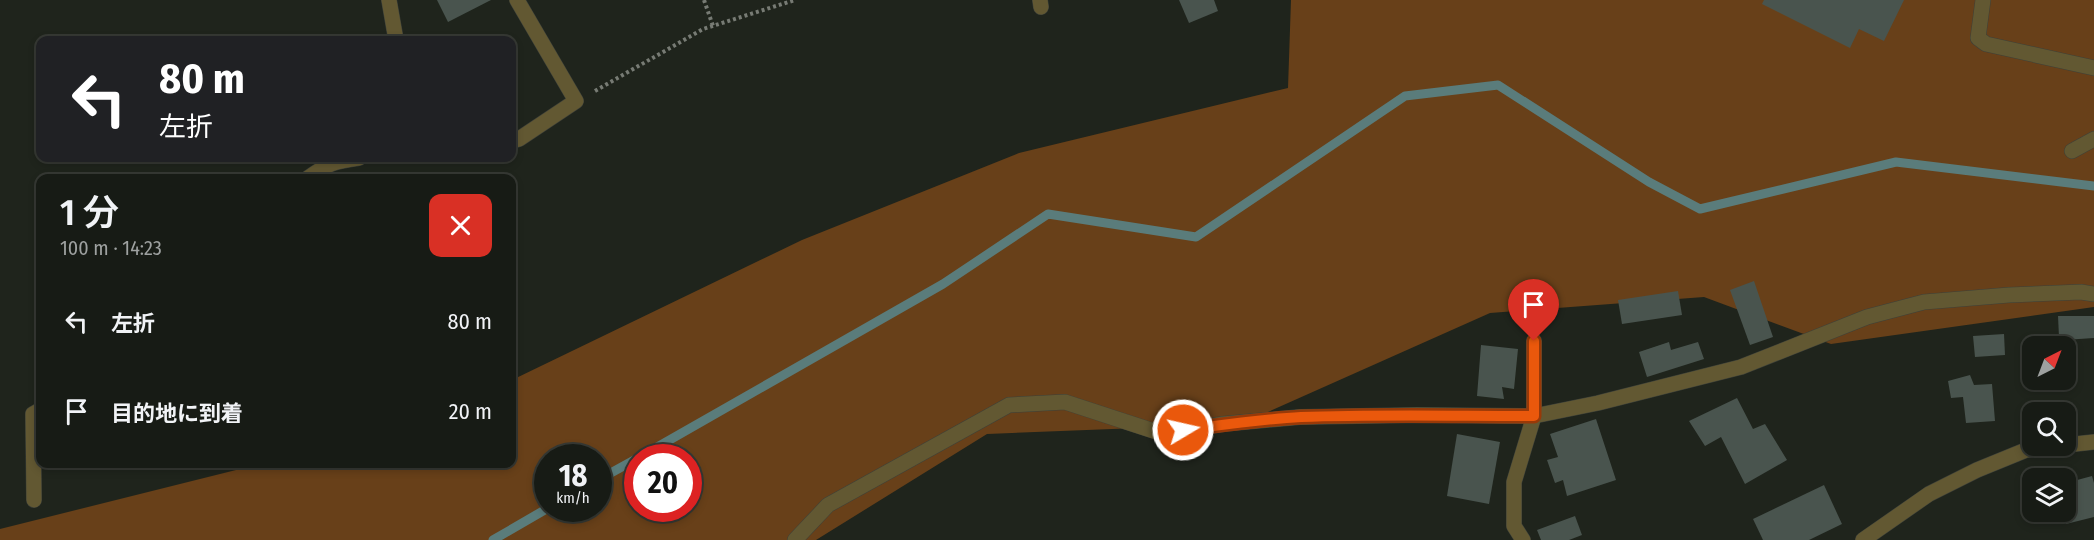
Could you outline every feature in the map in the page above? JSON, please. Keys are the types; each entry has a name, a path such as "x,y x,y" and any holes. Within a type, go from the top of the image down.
{"street":[{"path":"389,0 395,36"},
{"path":"516,140 576,101 517,0"},
{"path":"1983,0 1978,38 1986,44 2094,68"},
{"path":"2072,151 2094,139"},
{"path":"313,174 324,166 336,162"},
{"path":"795,540 828,505 1010,405 1065,402 1163,434 1223,424 1300,417 1534,416 1598,403 1740,367 1867,317 1924,302 2019,294 2081,292 2094,294"},
{"path":"1523,540 1514,526 1514,482 1534,416 1534,341"},
{"path":"33,500 33,414 36,412"},
{"path":"2076,444 2094,442"},
{"path":"1863,540 1929,494 1977,470 2022,452"}],"path":[{"path":"704,0 713,26"},
{"path":"576,101 703,29 795,0"}],"shaded area":[{"path":"1291,0 2094,0 2094,307 1831,344 1704,297 1490,313 1241,424 987,434 816,540 0,540 0,529 244,468 516,468 516,378 802,240 1019,153 1288,88"}],"building":[{"path":"437,0 491,0 448,22"},
{"path":"1179,0 1214,0 1218,11 1189,23"},
{"path":"1764,0 1904,0 1884,41 1859,29 1850,48 1762,4"},
{"path":"1754,281 1773,337 1750,345 1730,290"},
{"path":"1678,291 1682,315 1622,324 1618,300"},
{"path":"2058,316 2094,316 2094,338 2076,339 2076,336 2059,336"},
{"path":"2004,334 2005,355 1975,357 1973,336"},
{"path":"1669,342 1671,350 1698,342 1704,359 1647,377 1639,352"},
{"path":"1481,345 1518,349 1514,389 1502,387 1504,399 1477,396"},
{"path":"1970,375 1974,385 1992,384 1995,421 1966,423 1963,397 1951,398 1948,381"},
{"path":"1737,398 1753,429 1765,424 1787,460 1745,484 1721,437 1705,446 1689,421"},
{"path":"1596,419 1616,480 1567,496 1563,480 1555,483 1547,460 1558,457 1550,434"},
{"path":"1457,434 1500,442 1489,504 1447,496"},
{"path":"2092,476 2094,517 2076,522 2076,480"},
{"path":"1824,485 1842,524 1809,540 1763,540 1753,519"},
{"path":"1575,516 1582,535 1569,540 1541,540 1537,530"}],"waterway":[{"path":"663,444 943,284 1048,214 1196,237 1405,96 1498,85 1649,182 1700,209 1896,162 2094,186"},
{"path":"612,472 624,466"},
{"path":"493,540 534,516"}],"route":[{"path":"1183,430 1300,417 1534,416 1534,341"}]}
